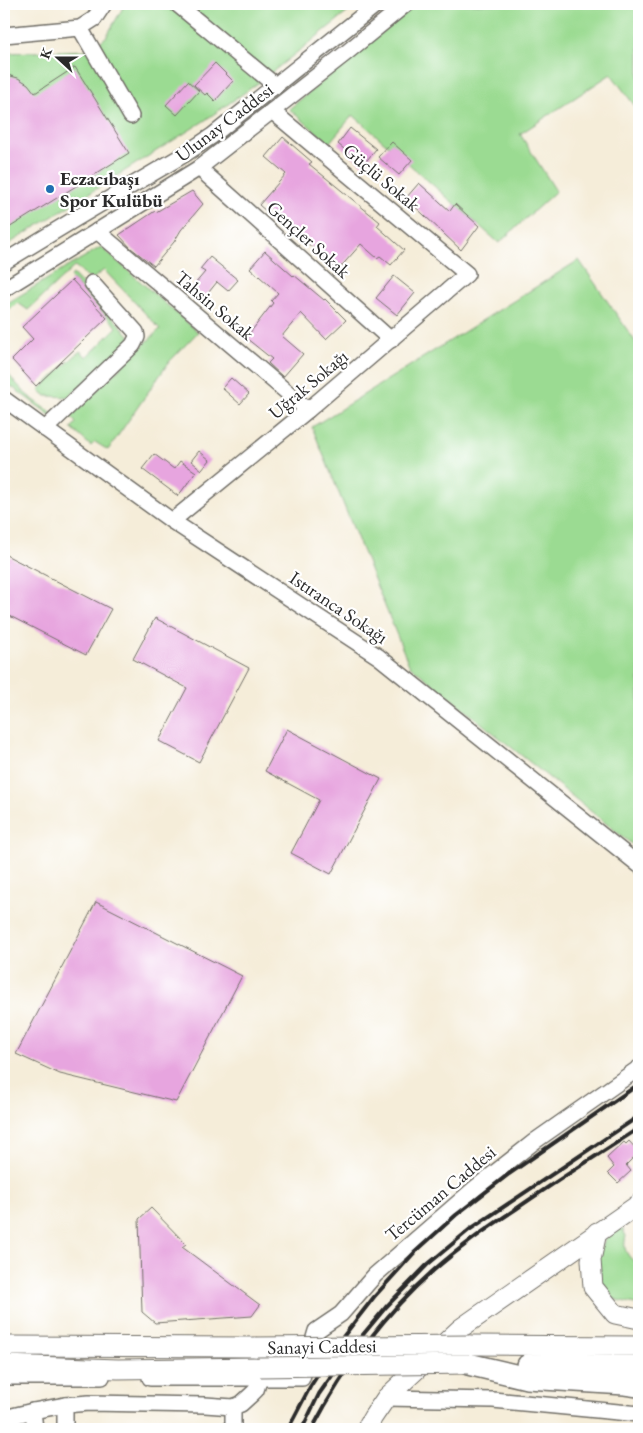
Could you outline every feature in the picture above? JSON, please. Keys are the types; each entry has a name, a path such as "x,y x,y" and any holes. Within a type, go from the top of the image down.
{"highway":[{"path":"468,1355 639,1366"},
{"path":"468,1355 527,1378 639,1386"}],"main road":[{"path":"366,1429 386,1398 462,1328 639,1204"},
{"path":"598,1232 591,1260 593,1287 615,1314 639,1319"},
{"name":"Sanayi Caddesi","path":"4,1346 256,1347 468,1355"},
{"name":"Sanayi Caddesi","path":"4,1365 260,1373 468,1355 639,1346"}],"street":[{"path":"4,35 80,28 94,19 104,4"},
{"path":"177,4 276,86"},
{"name":"Ulunay Caddesi","path":"4,262 212,136 377,4"},
{"name":"Ulunay Caddesi","path":"4,289 199,168 346,54 406,4"},
{"path":"80,28 131,116"},
{"name":"Güçlü Sokak","path":"272,111 467,274"},
{"name":"Gençler Sokak","path":"199,168 391,340"},
{"name":"Tahsin Sokak","path":"97,231 308,410"},
{"name":"Uğrak Sokağı","path":"172,521 308,410 467,274"},
{"path":"45,429 133,345 137,337 136,332 92,283"},
{"name":"Istıranca Sokağı","path":"4,398 172,521 379,657 639,865"},
{"name":"Tercüman Caddesi","path":"260,1373 302,1378 316,1331 341,1314 375,1275 474,1189 535,1141 639,1068"},
{"path":"4,1377 260,1373 256,1390 241,1404 233,1407 89,1403 65,1405 4,1418"},
{"path":"386,1398 494,1400 639,1414"},
{"path":"64,1429 65,1405"},
{"path":"233,1407 233,1429"},
{"path":"33,1411 35,1429"}],"green space":[{"path":"125,4 358,4 261,81 204,121 4,247 4,53 90,50 106,37"},
{"path":"417,4 639,4 639,109 611,74 520,134 556,191 499,243 353,115 329,143 289,109"},
{"path":"101,247 198,332 169,362 108,450 95,442 91,446 71,428 76,423 70,416 160,329 104,270 91,280 75,266 28,310 18,303 6,312 4,310 4,305"},
{"path":"579,260 639,347 639,850 409,665 312,427"},
{"path":"73,274 129,335 130,340 69,397 46,396 39,390 80,351 87,357 117,327 70,277"},
{"path":"4,370 27,395 52,413 50,415 4,381"},
{"path":"622,1228 626,1236 625,1249 639,1266 639,1305 613,1299 600,1279 599,1253 606,1238"}],"building":[{"path":"215,63 233,81 215,101 207,93 205,95 194,85"},
{"name":"Eczacıbaşı Spor Kulübü","path":"75,67 129,153 4,231 4,74 18,78 28,84 35,93"},
{"path":"188,81 199,91 177,115 166,105"},
{"path":"350,128 376,149 363,165 338,144"},
{"path":"283,137 312,162 309,164 380,222 377,226 404,250 391,265 380,256 377,258 361,244 338,270 306,242 304,244 259,205 286,174 266,157"},
{"path":"392,142 412,160 399,175 378,157"},
{"path":"419,183 450,211 455,204 479,226 461,250 406,198"},
{"path":"192,191 203,204 154,266 131,248 119,235 155,211"},
{"path":"265,251 293,276 325,299 346,320 326,339 301,313 282,336 303,354 283,377 268,363 272,359 246,338 273,303 271,301 278,293 250,268"},
{"path":"210,257 238,280 228,291 217,282 201,302 189,291 205,272 200,269"},
{"path":"394,276 415,293 397,315 376,298"},
{"path":"72,280 107,318 36,386 12,360 33,339 22,327"},
{"path":"231,378 249,394 240,404 222,388"},
{"path":"199,451 210,460 202,470 191,461"},
{"path":"154,454 174,469 180,461 196,472 178,496 142,469"},
{"path":"4,554 111,609 86,655 4,613"},
{"path":"155,618 249,668 199,762 159,741 187,688 133,659"},
{"path":"287,729 381,779 331,874 291,853 319,800 265,771"},
{"path":"96,902 242,976 176,1102 60,1074 16,1054"},
{"path":"629,1141 638,1151 626,1165 631,1171 618,1183 608,1173 614,1167 607,1158 624,1142 626,1144"},
{"path":"151,1208 186,1244 182,1247 260,1305 252,1316 155,1323 142,1312 139,1219"}],"railway":[{"path":"288,1429 310,1387 339,1342 374,1297 414,1253 456,1215 509,1174 639,1084"},
{"path":"302,1429 319,1394 351,1349 386,1307 427,1265 469,1230 639,1116"},
{"path":"312,1429 337,1386 366,1344 415,1287 463,1246 494,1223 639,1128"}],"place":[{"name":"Eczacıbaşı Spor Kulübü","path":"50,189"}]}
